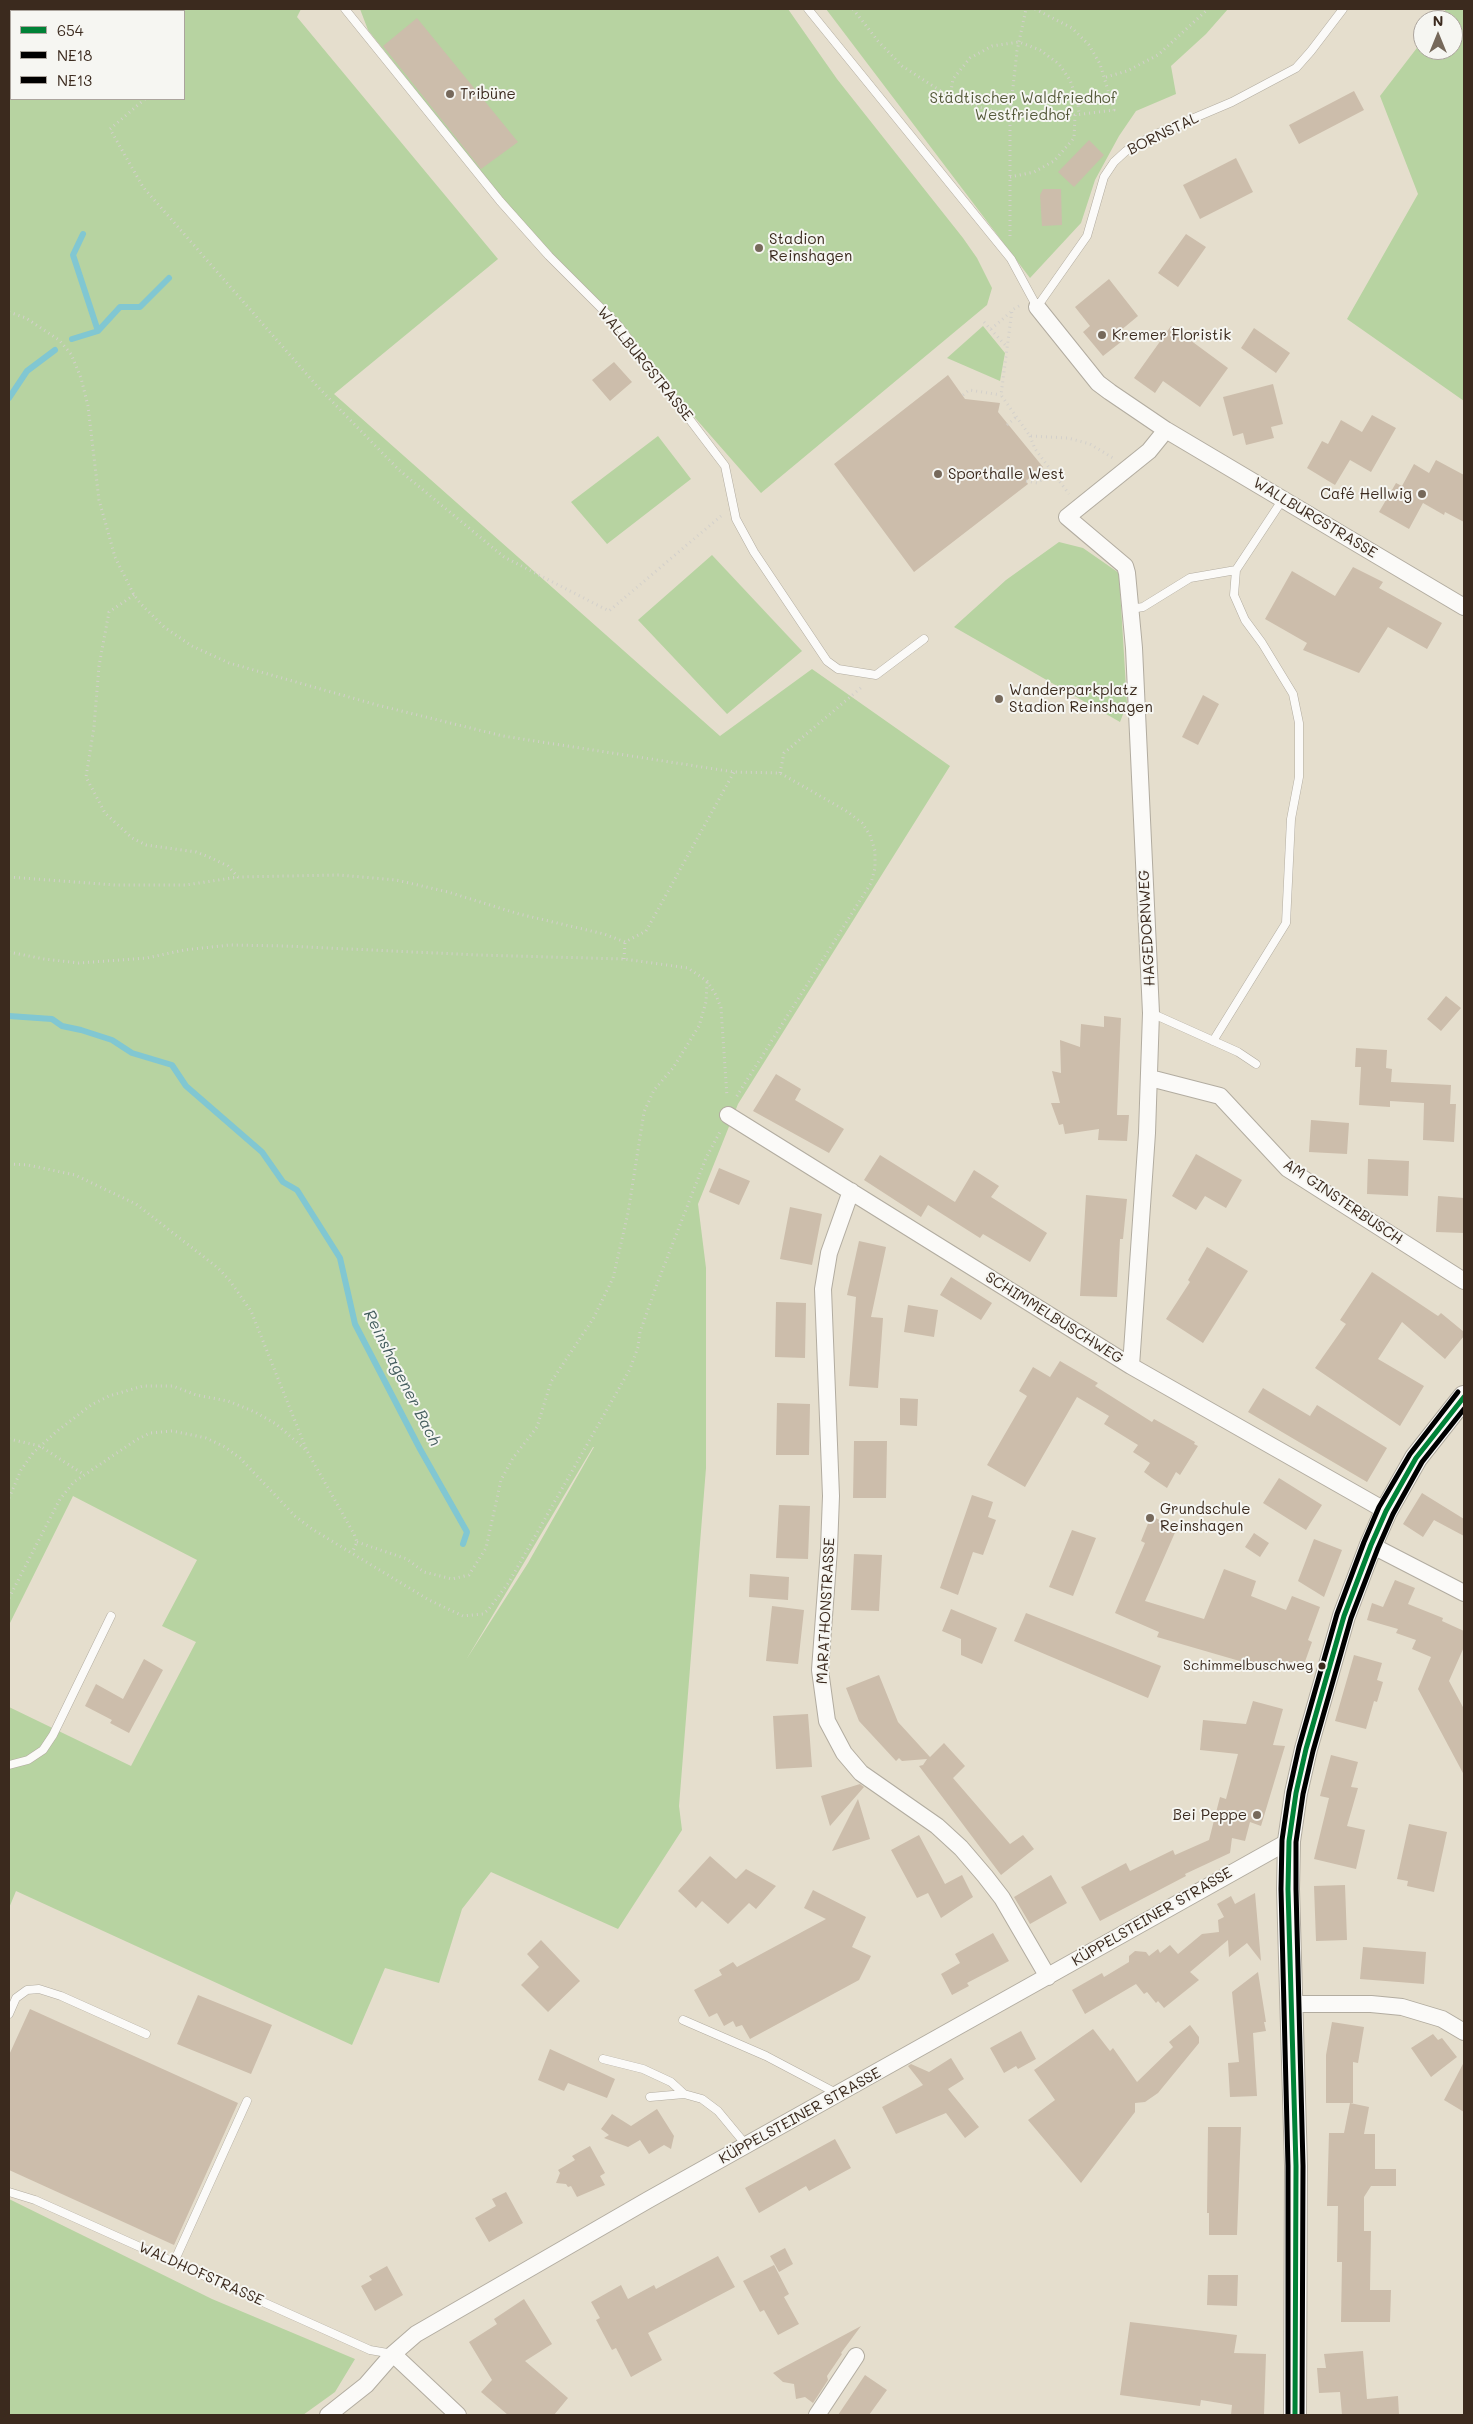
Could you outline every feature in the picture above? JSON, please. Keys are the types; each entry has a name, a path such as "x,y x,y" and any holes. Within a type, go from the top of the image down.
{"main road":[{"path":"1295,2415 1296,2166 1293,2004 1289,1928 1289,1841 1296,1794 1318,1706 1351,1594 1370,1545 1386,1511 1416,1458 1464,1397"}],"street":[{"name":"WALLBURGSTRASSE","path":"1034,302 1098,383 1166,430 1462,604"},
{"path":"1073,512 1149,451 1166,430"},
{"name":"HAGEDORNWEG","path":"1073,512 1125,566 1131,609 1151,1013 1150,1078 1131,1366"},
{"name":"AM GINSTERBUSCH","path":"1150,1078 1220,1096 1288,1170 1464,1281"},
{"name":"SCHIMMELBUSCHWEG","path":"728,1115 1131,1366 1386,1511"},
{"name":"MARATHONSTRASSE","path":"851,1191 829,1253 823,1289 831,1496 820,1670 827,1721 844,1753 861,1773 937,1826 961,1848 1002,1898 1048,1977"},
{"path":"1370,1545 1464,1593"},
{"name":"KÜPPELSTEINER STRASSE","path":"328,2415 366,2385 393,2354 416,2334 648,2200 839,2095 1195,1892 1289,1841"},
{"path":"1293,2004 1402,2006 1442,2019 1464,2032"},
{"path":"393,2354 458,2415"},
{"path":"817,2415 856,2356"}],"lane":[{"name":"WALLBURGSTRASSE","path":"345,9 506,208 549,256 618,325 725,466 736,519 754,552 827,661 838,669 876,675"},
{"name":"WALLBURGSTRASSE","path":"808,9 1011,260 1034,302"},
{"name":"BORNSTAL","path":"1034,302 1087,236 1104,177 1114,162 1126,151 1154,135 1232,102 1296,68 1312,52 1342,9"},
{"path":"1213,1041 1286,923 1291,819 1299,777 1298,723 1293,694 1262,643 1245,620 1234,595 1236,570 1283,499"},
{"path":"1131,609 1143,607 1190,578 1236,570"},
{"path":"876,675 924,639"},
{"path":"1151,1013 1238,1052 1256,1064"},
{"path":"9,1765 28,1760 42,1750 53,1735 111,1616"},
{"path":"9,2014 16,1998 27,1990 39,1989 61,1996 146,2034"},
{"path":"683,2020 766,2056 839,2095"},
{"path":"604,2058 643,2069 671,2082 684,2094"},
{"path":"650,2097 684,2094 702,2099 718,2111 746,2146"},
{"path":"174,2262 247,2101"},
{"name":"WALDHOFSTRASSE","path":"9,2192 35,2200 370,2350 393,2354"}],"path":[{"path":"853,9 878,41 902,66 950,97 978,107 1010,114 1077,114 1114,110 1106,77 1089,45 1072,28 1035,9"},
{"path":"1011,260 1010,114 1019,42 1026,9"},
{"path":"1106,77 1127,71 1158,56 1208,9"},
{"path":"950,97 953,79 970,58 992,46 1019,42 1040,50 1060,64 1070,80 1078,103 1074,138 1054,161 1034,172 1010,177"},
{"path":"144,100 110,129 143,187 317,386 399,470 504,557 609,611 733,506"},
{"path":"991,329 1012,310 1034,302"},
{"path":"1012,310 1001,395 1030,436 1035,449 1052,473 1073,512"},
{"path":"9,312 26,318 59,340 71,354 81,378 88,406 99,500 115,557 134,595 164,627 192,646 228,663 377,705 503,736 734,772 780,773 848,812 862,823 870,835 875,851 875,868 870,883 736,1096 706,1158 645,1316 630,1369 508,1582 488,1610 483,1614 472,1616 453,1613 352,1553 295,1516 240,1458 225,1447 206,1438 172,1431 150,1434 136,1440 83,1474 65,1490 9,1598"},
{"path":"984,322 1008,348"},
{"path":"963,395 969,390 1001,395"},
{"path":"1008,425 1016,418"},
{"path":"1030,436 1068,438 1090,444 1128,468"},
{"path":"1026,481 1037,483 1052,473"},
{"path":"134,595 109,612 99,666 94,727 86,777 105,813 132,838 146,845 196,852 228,866 238,877"},
{"path":"780,773 784,753 876,675"},
{"path":"9,877 115,886 186,885 238,877 339,875 396,880 448,892 518,914 604,934 625,942 646,931 734,772"},
{"path":"624,959 625,942"},
{"path":"9,952 44,959 80,963 107,962 230,945 624,959 688,968 708,981 716,994 721,1008 728,1115"},
{"path":"9,1164 28,1165 75,1175 112,1192 136,1204 218,1268 251,1311 308,1451 357,1542 407,1559 424,1572 452,1579 469,1575 486,1548 501,1480 513,1458 537,1427 551,1382 593,1319 613,1278 628,1213 644,1112 654,1090 673,1068 699,1026 706,1002 708,981"},
{"path":"9,1498 22,1470 40,1446 75,1417 109,1396 143,1386 173,1386 196,1395 216,1398 255,1412 276,1424 308,1451"},
{"path":"9,1439 40,1446 83,1474"},
{"path":"352,1553 357,1542"}],"green space":[{"path":"9,9 301,9 297,17 498,259 334,394 720,736 812,669 950,766 738,1104 698,1204 706,1268 706,1468 679,1806 682,1830 618,1929 491,1872 462,1909 439,1983 385,1968 352,2045 16,1891 9,1908 9,1707 131,1766 196,1642 162,1626 197,1560 73,1496 9,1625","holes":["594,1447 528,1563 466,1660"]},
{"name":"Stadion Reinshagen","path":"360,9 788,9 837,79 977,258 992,288 987,305 761,493 496,191 368,30"},
{"name":"Städtischer Waldfriedhof Westfriedhof","path":"826,9 1228,9 1206,34 1171,66 1176,94 1136,111 1119,136 1095,180 1081,223 1030,278"},
{"path":"1464,9 1464,401 1347,319 1418,194 1380,96 1413,53 1413,60 1463,60 1463,10 1445,10"},
{"path":"983,326 1005,353 1000,381 947,358"},
{"path":"658,436 691,479 607,544 571,502"},
{"path":"1059,542 1083,548 1119,573 1127,704 1120,722 954,627 1006,580"},
{"path":"712,555 802,651 727,714 638,620"},
{"path":"9,2199 212,2299 355,2359 335,2392 303,2415 9,2415"}],"building":[{"name":"Tribüne","path":"417,18 518,142 481,169 383,46"},
{"path":"1354,91 1364,110 1299,144 1289,125"},
{"path":"1089,140 1104,155 1074,187 1058,172"},
{"path":"1236,158 1253,192 1200,219 1183,185"},
{"path":"1043,189 1061,189 1062,225 1042,226 1040,195"},
{"path":"1186,234 1206,247 1178,287 1158,273"},
{"path":"1109,279 1138,316 1120,331 1126,338 1103,356 1083,332 1090,326 1075,307"},
{"path":"1171,326 1228,368 1200,407 1163,381 1155,393 1134,378"},
{"path":"1254,328 1290,353 1276,373 1241,348"},
{"path":"614,362 632,382 610,401 592,380"},
{"name":"Sporthalle West","path":"948,375 965,399 1000,403 998,412 1043,467 1026,481 1028,484 914,572 834,464"},
{"path":"1273,384 1283,424 1271,427 1274,438 1246,445 1243,433 1233,436 1223,397"},
{"path":"1372,415 1396,428 1371,472 1350,460 1335,485 1307,468 1322,441 1328,444 1341,420 1362,432"},
{"name":"Café Hellwig","path":"1436,460 1464,475 1464,522 1445,512 1444,515 1423,503 1409,529 1379,512 1396,483 1402,486 1414,464 1429,473"},
{"path":"1353,567 1383,582 1379,588 1442,623 1427,649 1388,627 1359,673 1303,650 1307,643 1265,619 1292,571 1335,596"},
{"path":"1203,695 1219,704 1198,745 1182,737"},
{"path":"1446,996 1461,1008 1441,1031 1427,1019"},
{"path":"1104,1016 1121,1018 1117,1115 1129,1115 1127,1141 1098,1140 1099,1129 1065,1134 1063,1124 1059,1125 1051,1103 1060,1103 1052,1071 1061,1073 1060,1040 1080,1047 1081,1024 1104,1027"},
{"path":"1356,1048 1387,1050 1386,1068 1392,1069 1391,1082 1451,1085 1450,1104 1456,1104 1454,1142 1423,1140 1424,1103 1390,1101 1390,1107 1359,1105 1361,1067 1355,1067"},
{"path":"776,1074 801,1089 795,1100 844,1129 829,1153 753,1111"},
{"path":"1311,1120 1349,1123 1347,1154 1309,1152"},
{"path":"1196,1154 1242,1180 1226,1208 1205,1196 1196,1210 1172,1196"},
{"path":"880,1155 955,1202 974,1170 999,1186 991,1197 1047,1233 1030,1262 983,1234 980,1238 928,1205 921,1217 864,1180"},
{"path":"1368,1159 1409,1161 1408,1196 1367,1194"},
{"path":"719,1168 750,1181 739,1205 709,1192"},
{"path":"1086,1195 1127,1199 1123,1239 1120,1239 1117,1297 1080,1296"},
{"path":"1438,1196 1464,1198 1464,1233 1436,1232"},
{"path":"790,1207 822,1214 812,1265 780,1259"},
{"path":"859,1241 886,1247 871,1317 883,1318 878,1388 849,1386 856,1297 847,1295"},
{"path":"1207,1247 1248,1271 1203,1343 1166,1319 1190,1282 1188,1280"},
{"path":"1372,1272 1438,1316 1441,1313 1464,1332 1464,1336 1445,1359 1402,1322 1378,1359 1424,1386 1400,1426 1315,1368 1346,1324 1340,1320"},
{"path":"951,1277 992,1303 981,1320 940,1295"},
{"path":"776,1302 806,1303 805,1358 775,1357"},
{"path":"908,1305 938,1310 934,1337 904,1332"},
{"path":"1060,1361 1098,1383 1095,1386 1152,1422 1154,1419 1195,1442 1194,1444 1198,1446 1180,1475 1176,1472 1167,1488 1144,1472 1150,1463 1133,1452 1138,1445 1104,1424 1109,1416 1077,1397 1025,1487 987,1465 1027,1396 1019,1391 1033,1367 1050,1377"},
{"path":"1263,1388 1310,1416 1317,1405 1387,1448 1367,1482 1248,1412"},
{"path":"900,1398 918,1399 917,1426 900,1425"},
{"path":"777,1403 810,1404 809,1455 776,1455"},
{"path":"854,1441 887,1441 886,1498 853,1498"},
{"path":"1279,1478 1322,1505 1306,1530 1263,1503"},
{"path":"1422,1493 1464,1519 1464,1536 1434,1520 1423,1537 1403,1524"},
{"path":"972,1495 993,1502 988,1517 996,1520 983,1555 973,1552 958,1595 940,1588"},
{"path":"779,1505 810,1506 808,1559 776,1558"},
{"path":"1151,1516 1177,1528 1145,1601 1204,1619 1224,1569 1256,1581 1251,1596 1286,1610 1292,1596 1320,1607 1308,1640 1312,1642 1302,1670 1277,1661 1274,1671 1157,1637 1159,1632 1115,1613 1145,1543 1141,1541"},
{"path":"1072,1530 1096,1538 1073,1596 1049,1587"},
{"path":"1254,1533 1269,1543 1260,1557 1245,1547"},
{"path":"1314,1539 1342,1550 1324,1597 1298,1581"},
{"path":"854,1554 882,1555 879,1611 851,1610"},
{"path":"750,1574 789,1577 788,1600 749,1597"},
{"path":"1395,1580 1415,1588 1408,1604 1443,1618 1442,1621 1464,1631 1464,1647 1449,1681 1464,1709 1464,1775 1418,1689 1431,1657 1412,1649 1416,1640 1396,1633 1398,1629 1367,1620 1372,1603 1383,1607"},
{"path":"772,1606 804,1610 798,1664 766,1661"},
{"path":"951,1609 997,1628 982,1664 961,1655 961,1639 942,1631"},
{"path":"1026,1613 1161,1666 1148,1698 1014,1641"},
{"path":"1354,1655 1382,1663 1377,1680 1383,1682 1377,1702 1374,1701 1366,1729 1335,1721"},
{"path":"144,1659 163,1670 129,1733 110,1723 112,1720 85,1706 96,1684 123,1699"},
{"path":"879,1675 898,1722 930,1757 944,1743 965,1766 953,1778 1010,1844 1023,1835 1034,1849 1001,1875 919,1766 923,1765 927,1759 902,1761 899,1758 896,1761 859,1721 846,1688"},
{"path":"1253,1701 1283,1709 1273,1745 1285,1746 1261,1826 1250,1822 1245,1841 1232,1838 1230,1853 1185,1874 1186,1876 1100,1921 1081,1887 1126,1863 1130,1871 1173,1850 1175,1855 1209,1840 1220,1797 1226,1799 1238,1754 1200,1750 1203,1720 1246,1724"},
{"path":"808,1714 812,1767 776,1769 773,1716"},
{"path":"1331,1755 1358,1762 1351,1787 1358,1788 1347,1826 1365,1830 1356,1869 1314,1859 1329,1798 1320,1796"},
{"path":"860,1784 864,1787 830,1826 821,1796"},
{"path":"858,1799 870,1839 832,1851"},
{"path":"1409,1824 1447,1832 1434,1892 1407,1886 1408,1881 1397,1879"},
{"path":"919,1835 945,1884 962,1875 973,1897 941,1918 928,1893 917,1898 891,1850"},
{"path":"710,1856 736,1879 746,1869 776,1886 756,1909 749,1903 728,1924 702,1901 696,1908 678,1891"},
{"path":"1051,1875 1067,1903 1030,1924 1014,1897"},
{"path":"1345,1885 1347,1940 1316,1941 1314,1886"},
{"path":"813,1890 866,1917 852,1947 871,1956 859,1980 750,2039 742,2025 736,2027 733,2021 724,2026 717,2013 709,2017 694,1990 722,1975 719,1970 733,1962 737,1967 826,1919 804,1908"},
{"path":"1255,1893 1261,1961 1247,1943 1229,1957 1228,1940 1190,1972 1199,1980 1164,2008 1158,2001 1156,2003 1147,1992 1144,1994 1136,1984 1085,2014 1072,1990 1102,1973 1104,1977 1129,1962 1129,1956 1135,1951 1146,1952 1149,1956 1158,1949 1160,1953 1170,1945 1178,1954 1202,1934 1219,1932 1218,1920 1224,1917 1217,1904 1231,1896 1235,1904"},
{"path":"993,1933 1009,1961 967,1983 969,1986 952,1995 941,1974 960,1963 955,1954"},
{"path":"541,1940 580,1981 548,2012 521,1985 539,1967 527,1954"},
{"path":"1363,1947 1426,1952 1424,1984 1360,1979"},
{"path":"1258,1972 1266,2031 1253,2033 1257,2096 1230,2097 1228,2063 1239,2062 1232,1992"},
{"path":"198,1995 272,2025 251,2074 177,2044"},
{"path":"30,2009 238,2103 174,2245 9,2170 9,2055"},
{"path":"1332,2022 1364,2027 1358,2063 1353,2062 1353,2103 1326,2103 1326,2055"},
{"path":"1190,2025 1199,2037 1199,2043 1158,2093 1145,2102 1135,2103 1135,2112 1081,2183 1028,2120 1055,2100 1034,2070 1093,2029 1110,2051 1113,2048 1137,2082 1173,2047 1169,2042"},
{"path":"1021,2031 1036,2059 1018,2069 1016,2066 1004,2073 990,2048"},
{"path":"1433,2034 1438,2040 1442,2038 1457,2057 1431,2077 1411,2048"},
{"path":"550,2049 615,2079 607,2098 568,2083 564,2091 538,2080"},
{"path":"951,2058 964,2079 948,2089 979,2127 965,2138 946,2113 896,2134 882,2107 923,2085 908,2066 911,2064 929,2072"},
{"path":"1464,2062 1464,2112 1444,2100"},
{"path":"1350,2103 1369,2107 1364,2134 1375,2134 1375,2169 1396,2169 1396,2186 1371,2186 1364,2197 1364,2231 1371,2231 1370,2290 1391,2290 1390,2322 1341,2322 1342,2262 1337,2262 1338,2206 1327,2206 1329,2133 1344,2133"},
{"path":"657,2109 674,2136 671,2149 664,2145 649,2154 640,2140 628,2147 604,2138 609,2135 601,2129 612,2114 631,2126"},
{"path":"1208,2127 1241,2127 1237,2235 1209,2235 1209,2213 1207,2213"},
{"path":"835,2139 851,2168 809,2191 806,2186 759,2213 745,2188"},
{"path":"590,2146 605,2173 600,2176 605,2185 577,2197 571,2186 568,2187 566,2184 556,2183 560,2173 558,2170 575,2160 572,2156"},
{"path":"506,2192 523,2223 489,2242 475,2218 496,2206 492,2199"},
{"path":"785,2248 793,2264 779,2272 770,2256"},
{"path":"718,2256 735,2287 648,2333 662,2360 631,2377 616,2348 612,2350 596,2320 600,2318 591,2302 621,2285 628,2299 654,2285 656,2289"},
{"path":"774,2265 789,2294 784,2297 799,2324 778,2335 764,2310 760,2312 743,2281"},
{"path":"387,2266 403,2295 375,2311 361,2286 372,2280 369,2276"},
{"path":"1208,2275 1238,2275 1237,2306 1207,2305"},
{"path":"524,2299 552,2344 525,2361 568,2398 554,2415 508,2415 481,2392 492,2380 469,2342 497,2324 494,2319"},
{"path":"1130,2322 1237,2335 1234,2353 1266,2354 1264,2415 1231,2415 1232,2405 1201,2400 1200,2406 1120,2395"},
{"path":"861,2326 841,2353 827,2376 828,2380 813,2403 805,2397 796,2399 794,2384 783,2382 773,2373"},
{"path":"1363,2351 1367,2399 1398,2396 1399,2415 1342,2415 1340,2392 1319,2393 1317,2368 1326,2368 1324,2354"},
{"path":"865,2375 887,2390 869,2415 838,2415"}],"waterway":[{"path":"83,234 73,255 98,331"},
{"path":"72,339 98,331 120,307 140,307 169,278"},
{"path":"9,398 27,371 55,350"},
{"name":"Reinshagener Bach","path":"9,1016 52,1019 62,1026 112,1040 132,1053 172,1065 186,1086 262,1152 283,1182 297,1190 340,1258 355,1324 420,1449 467,1532 463,1544"}],"transit line":[{"name":"NE13","path":"1288,2415 1288,2166 1281,1889 1282,1840 1289,1792 1299,1747 1337,1614 1364,1542 1379,1507 1410,1454 1458,1392"},
{"name":"654","path":"1295,2415 1296,2166 1288,1889 1289,1841 1296,1793 1306,1749 1344,1616 1371,1545 1386,1511 1416,1458 1464,1397"},
{"name":"NE18","path":"1302,2415 1303,2166 1296,1842 1303,1794 1313,1751 1351,1618 1378,1548 1393,1514 1422,1462 1464,1409"}],"place":[{"name":"Tribüne","path":"450,94"},
{"name":"Stadion Reinshagen","path":"759,248"},
{"name":"Kremer Floristik","path":"1102,335"},
{"name":"Sporthalle West","path":"938,474"},
{"name":"Café Hellwig","path":"1422,494"},
{"name":"Wanderparkplatz Stadion Reinshagen","path":"999,699"},
{"name":"Grundschule Reinshagen","path":"1150,1518"},
{"name":"Schimmelbuschweg","path":"1322,1666"},
{"name":"Bei Peppe","path":"1257,1815"}]}
